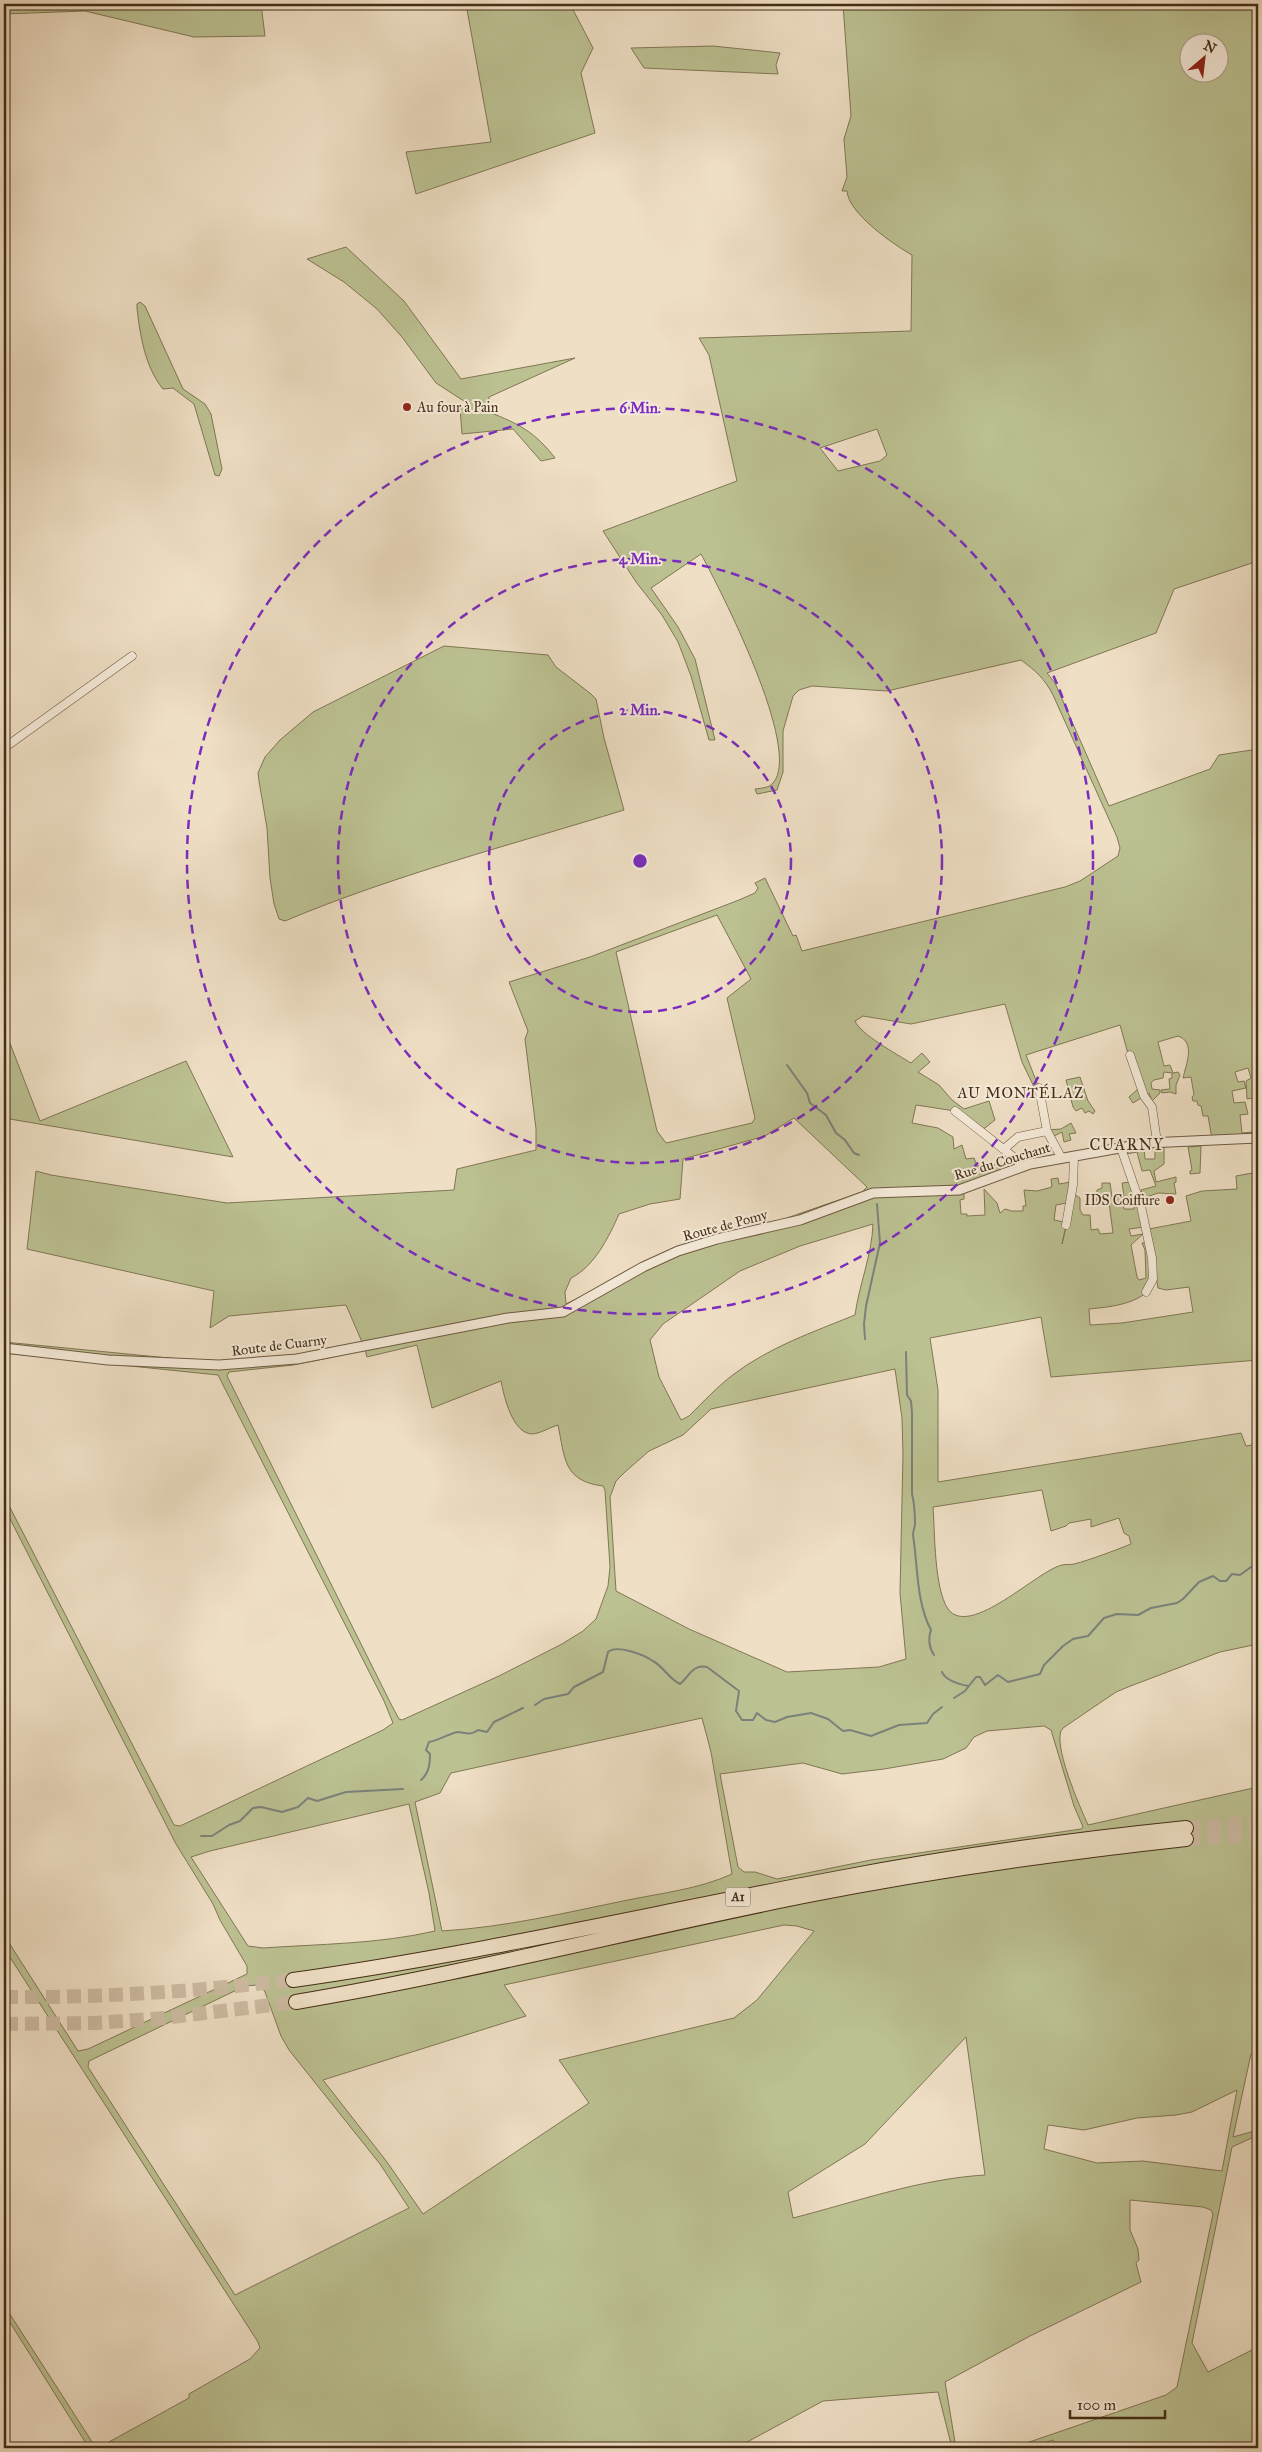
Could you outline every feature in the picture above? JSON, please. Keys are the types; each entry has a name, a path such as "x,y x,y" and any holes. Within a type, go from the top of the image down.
{"highway":[{"name":"A1","path":"293,1980 478,1950 911,1865 1072,1841 1186,1834 864,1885 448,1974 296,2002"}],"street":[{"path":"4,748 132,656"},
{"path":"1130,1055 1144,1096 1152,1107 1157,1142"},
{"path":"1039,1088 1047,1131 1061,1157"},
{"path":"955,1111 1016,1159 1021,1167"},
{"path":"1004,1149 1018,1137 1047,1131"},
{"name":"Rue du Couchant","path":"912,1191 959,1190 1021,1167 1061,1157 1157,1142 1258,1138"},
{"path":"1121,1148 1141,1206 1152,1258 1153,1279 1146,1292"},
{"path":"1066,1225 1073,1185 1074,1156"},
{"name":"Route de Pomy","path":"554,1314 573,1308 643,1267 678,1252 717,1239 800,1220 864,1195 881,1191 912,1191"},
{"name":"Route de Cuarny","path":"4,1348 108,1360 219,1365 273,1362 332,1353 508,1318 554,1314"}],"green space":[{"path":"4,4 261,4 265,36 194,37 85,11 4,14"},
{"path":"466,4 570,4 593,48 581,73 595,133 416,194 406,152 491,142"},
{"path":"843,4 1258,4 1258,561 1174,589 1156,633 1047,673 1055,683 1109,806 1210,769 1219,755 1258,749 1258,1097 1247,1099 1246,1081 1251,1078 1248,1068 1235,1072 1238,1082 1244,1081 1246,1088 1232,1091 1234,1103 1245,1102 1248,1114 1240,1115 1242,1133 1252,1132 1252,1136 1212,1139 1208,1116 1203,1116 1201,1106 1198,1105 1197,1101 1193,1101 1191,1077 1183,1078 1188,1048 1184,1039 1178,1036 1158,1042 1164,1066 1170,1065 1173,1073 1178,1072 1180,1075 1176,1085 1176,1094 1170,1092 1162,1093 1161,1090 1170,1089 1169,1079 1172,1078 1172,1073 1164,1072 1163,1078 1154,1080 1151,1083 1152,1089 1160,1090 1160,1093 1152,1101 1149,1093 1133,1103 1129,1097 1138,1089 1120,1025 1026,1055 1039,1088 1035,1089 1022,1062 1005,1004 911,1024 863,1016 855,1021 871,1038 911,1063 922,1053 930,1062 918,1072 939,1085 952,1100 964,1109 989,1101 995,1120 981,1131 955,1111 916,1105 912,1123 938,1128 953,1137 954,1149 962,1145 966,1159 974,1158 977,1166 1002,1164 1006,1173 964,1189 964,1199 960,1200 961,1214 967,1214 967,1216 985,1215 984,1189 997,1203 1000,1213 1005,1209 1023,1211 1023,1206 1026,1206 1024,1190 1037,1191 1052,1187 1051,1179 1058,1178 1059,1184 1071,1182 1067,1203 1056,1205 1054,1220 1064,1222 1066,1225 1062,1244 1074,1194 1080,1198 1080,1210 1083,1215 1090,1215 1091,1230 1098,1229 1100,1234 1113,1233 1109,1202 1097,1203 1097,1190 1102,1188 1102,1183 1110,1183 1112,1197 1124,1196 1122,1183 1131,1182 1138,1200 1123,1200 1124,1209 1134,1209 1134,1206 1139,1205 1144,1227 1129,1229 1131,1236 1143,1234 1131,1245 1137,1277 1139,1280 1146,1278 1145,1250 1142,1243 1149,1242 1153,1273 1151,1286 1145,1293 1128,1302 1089,1309 1090,1325 1122,1323 1193,1312 1189,1287 1166,1290 1158,1288 1149,1229 1191,1221 1186,1196 1202,1191 1237,1189 1236,1176 1258,1172 1258,1360 1051,1377 1041,1317 930,1338 938,1390 938,1482 1241,1433 1246,1446 1258,1444 1258,1644 1220,1652 1116,1692 1063,1728 1060,1735 1060,1746 1068,1775 1088,1825 1258,1787 1258,2045 1251,2054 1233,2137 1258,2130 1258,2135 1232,2147 1192,2343 1208,2372 1258,2347 1258,2448 1056,2448 1053,2440 1028,2448 1012,2448 1166,2395 1177,2387 1213,2214 1211,2210 1203,2207 1130,2200 1130,2230 1138,2249 1139,2260 1136,2263 1141,2282 1030,2336 945,2382 956,2448 952,2448 938,2392 823,2401 736,2448 98,2448 189,2398 189,2394 250,2359 260,2348 258,2342 4,1948 4,1935 78,2051 88,2049 247,1974 247,1966 220,1920 213,1904 176,1844 4,1507 4,1496 174,1825 180,1826 383,1730 393,1723 384,1701 218,1375 4,1353 4,1342 210,1362 292,1356 362,1342 346,1305 229,1316 210,1328 214,1291 27,1249 36,1171 227,1203 454,1190 457,1169 536,1150 536,1129 525,1039 528,1031 509,982 590,957 739,900 755,893 758,888 755,883 765,878 793,936 796,935 802,951 1065,887 1080,881 1118,856 1120,848 1117,837 1053,695 1039,675 1021,660 887,691 812,686 799,690 793,696 783,731 783,772 777,790 757,794 755,789 767,787 773,783 779,765 777,738 755,669 740,633 701,554 651,588 678,627 695,659 715,740 709,740 691,676 678,642 662,615 636,582 603,531 737,481 709,355 699,338 911,331 912,255 873,228 855,209 849,200 847,191 842,191 847,177 844,139 851,116","holes":["877,429 887,455 880,461 838,471 820,448","717,915 751,979 727,998 755,1118 752,1123 666,1143 657,1131 616,952","794,1118 867,1187 862,1192 778,1221 714,1235 689,1243 566,1304 565,1292 571,1278 587,1267 594,1259 611,1232 619,1214 650,1204 680,1199 683,1159 765,1136","873,1224 870,1247 855,1315 792,1341 748,1364 722,1384 689,1416 681,1420 659,1377 650,1340 663,1324 740,1271 800,1246","417,1345 432,1408 501,1381 510,1413 519,1427 525,1432 535,1434 558,1425 565,1457 573,1473 580,1479 603,1486 605,1490 610,1567 608,1586 596,1619 583,1631 562,1644 499,1676 402,1720 399,1719 392,1706 227,1376 229,1372 293,1365 333,1357 332,1353 364,1346 367,1357","895,1369 902,1418 900,1593 906,1659 879,1667 787,1672 689,1629 616,1591 610,1497 616,1481 649,1451 683,1435 711,1409","1042,1490 1051,1531 1066,1526 1069,1523 1091,1519 1091,1527 1119,1518 1124,1533 1129,1536 1131,1544 1103,1555 1062,1565 1037,1578 987,1610 972,1615 958,1616 948,1609 940,1588 936,1560 933,1507","702,1718 711,1752 732,1874 694,1887 513,1923 442,1931 415,1802 440,1793 451,1773","1044,1726 1051,1730 1074,1806 1083,1827 1081,1829 871,1860 777,1879 755,1872 744,1872 738,1867 720,1774 803,1763 842,1774 884,1769 943,1759 966,1748 974,1737 987,1731","409,1804 429,1893 435,1931 393,1939 349,1943 263,1948 248,1946 191,1857","784,1925 797,1926 814,1931 757,2000 734,2018 559,2060 589,2103 423,2214 387,2162 323,2080 526,2016 504,1985","245,1986 261,1986 281,2036 289,2050 380,2164 409,2208 235,2295 88,2067 89,2061","966,2037 985,2175 960,2177 912,2186 793,2218 788,2192 865,2144","1237,2090 1222,2171 1143,2161 1097,2163 1044,2149 1048,2125 1084,2130 1137,2118 1192,2112"]},
{"path":"713,46 780,53 776,65 778,74 644,68 631,48"},
{"path":"346,247 404,301 461,379 575,358 489,397 489,412 526,430 548,449 555,458 541,461 513,429 462,434 460,408 465,407 467,403 436,383 402,337 377,309 344,282 307,259"},
{"path":"140,302 145,306 183,389 205,404 211,414 222,469 219,476 215,475 194,404 173,388 163,389 152,371 144,350 140,329 137,304"},
{"path":"444,646 548,655 556,667 591,694 596,699 604,738 624,810 410,875 326,904 285,921 279,919 274,904 270,878 267,828 258,773 265,757 280,740 313,712"},
{"path":"6,1033 40,1121 186,1061 233,1157 4,1118 4,1034"},
{"path":"1080,1077 1088,1101 1095,1111 1093,1114 1089,1111 1085,1113 1082,1108 1076,1111 1073,1107 1066,1080"},
{"path":"1071,1123 1076,1133 1069,1134 1071,1140 1064,1142 1062,1132 1054,1136 1054,1139 1047,1130 1061,1129"},
{"path":"1155,1146 1164,1146 1164,1164 1154,1171 1156,1182 1176,1177 1176,1182 1174,1183 1176,1194 1158,1193 1143,1198 1141,1190 1156,1186 1150,1170 1142,1171 1137,1152 1126,1154 1126,1151 1144,1148 1145,1159 1155,1159"},
{"path":"1201,1146 1200,1173 1190,1174 1192,1170 1188,1147"},
{"path":"4,2305 96,2448 89,2448 4,2313"}],"waterway":[{"path":"787,1065 807,1093 810,1103 826,1115 836,1133 845,1140 854,1153 859,1155"},
{"path":"865,1339 866,1306 880,1243 877,1204"},
{"path":"906,1352 907,1395 911,1401 912,1413 912,1494 915,1524 913,1535 920,1596 931,1630 929,1636 934,1655"},
{"path":"954,1698 965,1691 976,1677 980,1677 985,1685 998,1675 1008,1682 1040,1674 1044,1665 1063,1646 1073,1639 1088,1636 1104,1618 1117,1614 1138,1615 1151,1608 1177,1603 1199,1582 1213,1576 1220,1581 1226,1581 1232,1574 1240,1575 1258,1562"},
{"path":"535,1705 544,1699 568,1694 574,1687 603,1672 608,1652 618,1649 637,1653 657,1663 672,1679 680,1684 694,1669 707,1667 739,1691 736,1711 742,1720 753,1720 757,1713 766,1720 775,1722 787,1717 811,1713 828,1719 843,1731 850,1730 871,1736 899,1725 927,1723 933,1714 942,1707"},
{"path":"942,1672 949,1680 969,1686"},
{"path":"421,1780 426,1774 429,1765 430,1754 426,1750 429,1742 456,1732 470,1734 478,1730 487,1732 494,1722 523,1708"},
{"path":"201,1836 212,1836 229,1825 240,1821 253,1808 261,1807 282,1812 298,1807 308,1798 317,1801 346,1792 403,1789"}],"tunnel":[{"path":"1186,1828 1258,1822"},
{"path":"1186,1839 1258,1835"},
{"path":"4,1997 149,1993 293,1980"},
{"path":"4,2024 96,2023 164,2018 296,2002"}],"place":[{"name":"Au four à Pain","path":"407,407"},
{"name":"IDS Coiffure","path":"1170,1200"}],"district":[{"name":"AU MONTÉLAZ","path":"1021,1093"},
{"name":"CUARNY","path":"1127,1144"}]}
